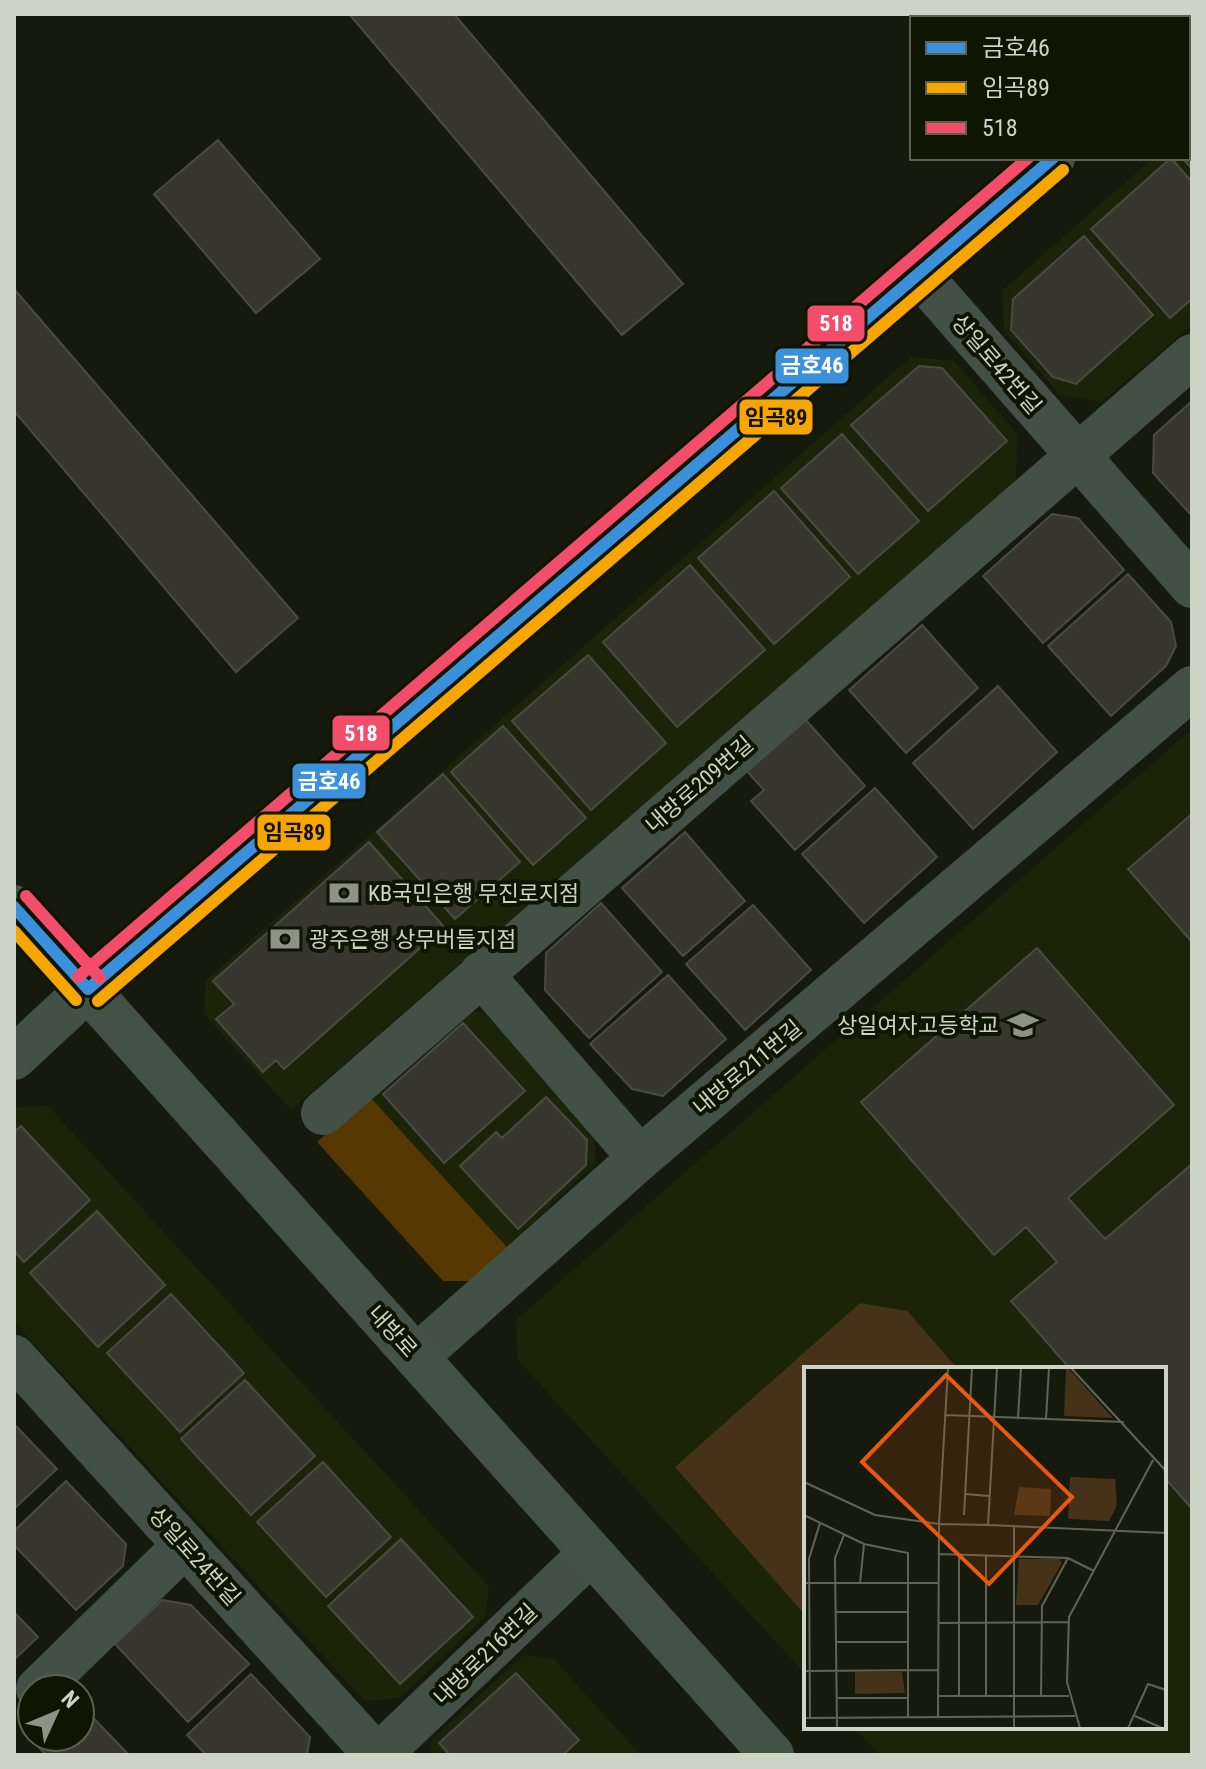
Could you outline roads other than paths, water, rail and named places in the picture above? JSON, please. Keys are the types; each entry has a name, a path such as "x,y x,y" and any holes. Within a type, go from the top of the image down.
{"street":[{"path":"14,1058 88,989 1051,160"},
{"name":"상일로42번길","path":"918,273 1192,586"},
{"path":"1077,455 1192,356"},
{"name":"내방로209번길","path":"323,1113 1077,455"},
{"name":"내방로211번길","path":"416,1357 640,1158 1192,688"},
{"name":"내방로","path":"14,907 772,1755"},
{"path":"481,974 640,1158"},
{"name":"상일로24번길","path":"14,1357 377,1755"},
{"path":"54,1673 185,1545"},
{"name":"내방로216번길","path":"377,1755 591,1553"}],"place":[{"name":"KB국민은행 무진로지점","path":"344,893"},
{"name":"광주은행 상무버들지점","path":"285,939"},
{"name":"상일여자고등학교","path":"1023,1025"}]}
